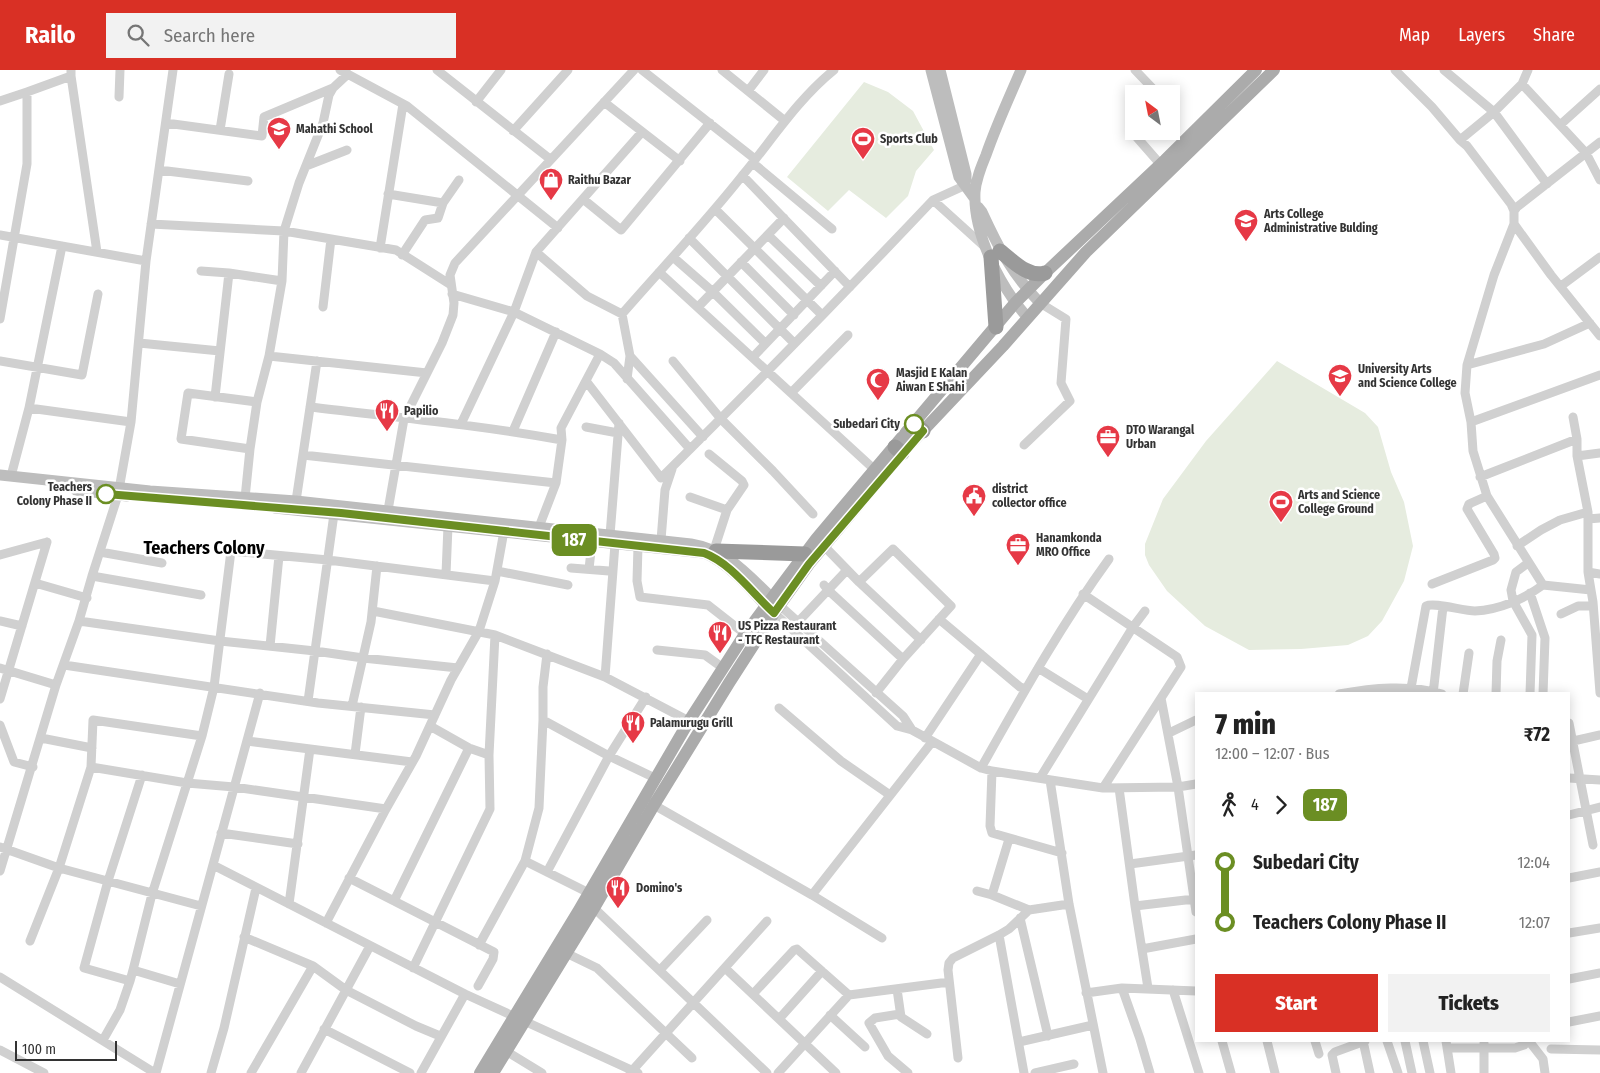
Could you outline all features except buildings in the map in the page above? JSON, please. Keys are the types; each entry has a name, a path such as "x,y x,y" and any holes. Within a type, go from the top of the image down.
{"highway":[{"path":"992,252 1025,270 1040,275 1045,273"},
{"path":"992,252 996,327"},
{"path":"715,550 805,554"}],"main road":[{"path":"918,428 1015,303 1161,164 1256,70"},
{"path":"493,1073 506,1051 520,1018 655,778 745,634 809,564 898,450 918,428 1027,317 1086,252 1274,70"},
{"path":"480,1073 566,953 805,554 875,470 898,450"}],"street":[{"path":"119,97 120,70"},
{"path":"0,871 4,848 33,767 56,686 80,621 119,491 131,422 146,261 173,70"},
{"path":"476,102 501,70"},
{"path":"387,515 404,419 442,343 453,315 454,303 450,275 455,263 634,70"},
{"path":"642,70 710,123 832,229"},
{"path":"722,70 785,121"},
{"path":"748,91 764,70"},
{"path":"622,314 743,176 816,84 834,70"},
{"path":"931,70 959,177 982,212 992,252 1015,303 1027,317"},
{"path":"940,70 966,174 966,185"},
{"path":"976,203 976,186 980,171 995,130 1021,70"},
{"path":"1135,70 1149,85"},
{"path":"1395,70 1467,146 1514,211 1514,224 1494,275 1467,365 1465,393 1472,422 1473,451 1487,496 1543,585"},
{"path":"1444,70 1494,112 1547,184"},
{"path":"1460,140 1494,112 1522,84 1528,70"},
{"path":"440,71 476,102 550,159"},
{"path":"514,131 566,71"},
{"path":"245,498 257,402 270,356 282,281 284,231 299,183 324,122 329,95 344,72 403,104 558,228"},
{"path":"0,102 71,73 96,252"},
{"path":"220,130 229,74"},
{"path":"1522,84 1586,153 1600,180"},
{"path":"166,123 262,136 264,117 333,88"},
{"path":"1560,125 1600,90"},
{"path":"0,319 27,164 27,92"},
{"path":"604,102 680,161"},
{"path":"380,248 403,104"},
{"path":"583,199 621,230 710,123"},
{"path":"461,424 514,312 536,252 642,132"},
{"path":"1139,140 1161,164"},
{"path":"1514,211 1600,142"},
{"path":"306,166 347,150"},
{"path":"159,170 248,181"},
{"path":"743,176 850,287"},
{"path":"402,255 426,220 438,218 443,203 459,180"},
{"path":"586,381 661,478 721,419 933,200 966,185"},
{"path":"388,194 443,203"},
{"path":"933,200 992,252 1040,303 1066,319 1061,382 1070,401 1024,445"},
{"path":"715,209 822,315"},
{"path":"698,308 784,218"},
{"path":"151,224 284,231 396,250 452,289 514,312 600,354 614,364 690,449"},
{"path":"1514,224 1551,275 1600,336"},
{"path":"0,235 146,261"},
{"path":"768,235 821,286"},
{"path":"689,238 794,343"},
{"path":"323,307 331,240"},
{"path":"62,246 29,408 6,476 119,491 334,514 387,515 539,527 638,546 710,555 773,605 798,622 903,716 912,730"},
{"path":"536,252 587,296 622,314"},
{"path":"673,257 713,292 765,343"},
{"path":"1561,286 1600,257"},
{"path":"741,262 794,315"},
{"path":"202,271 282,281"},
{"path":"753,357 835,271"},
{"path":"659,272 875,470"},
{"path":"215,396 230,273"},
{"path":"0,361 82,375 98,294"},
{"path":"622,314 630,356 627,379"},
{"path":"1467,365 1544,344 1590,323"},
{"path":"513,431 556,332"},
{"path":"791,393 848,335"},
{"path":"139,343 220,351"},
{"path":"539,527 556,483 562,440 561,428 600,354"},
{"path":"270,356 426,374"},
{"path":"630,356 703,436"},
{"path":"296,501 317,361"},
{"path":"673,361 721,419 813,514"},
{"path":"1472,422 1600,375"},
{"path":"250,449 181,439 188,393 257,402"},
{"path":"310,407 461,424 562,440"},
{"path":"29,408 131,422"},
{"path":"1573,417 1577,439 1577,456 1588,516 1588,572 1593,606 1597,618 1600,693"},
{"path":"605,677 619,424"},
{"path":"586,427 618,433"},
{"path":"1480,477 1577,439"},
{"path":"1577,456 1600,453"},
{"path":"709,454 742,481 744,485 728,510 715,550"},
{"path":"303,455 556,483"},
{"path":"661,540 665,490 673,466"},
{"path":"0,482 296,501 448,526 592,542 661,540 707,546 738,565 773,605 897,726 912,730 981,768 1103,788 1178,787 1195,784"},
{"path":"1432,584 1495,558 1467,509 1469,504 1487,496"},
{"path":"690,497 728,510"},
{"path":"308,701 334,514"},
{"path":"1517,546 1560,520 1588,516 1600,518"},
{"path":"446,574 448,526"},
{"path":"326,923 412,762 458,668 479,630 495,581 504,531"},
{"path":"0,555 47,542 22,626 4,669 0,699"},
{"path":"589,569 592,542"},
{"path":"638,546 637,582 640,597 708,605 745,634"},
{"path":"824,546 921,640"},
{"path":"859,582 893,549 951,606 903,659 876,693"},
{"path":"103,1040 120,1010 130,981 152,894 202,736 214,686 231,551 328,560 495,581"},
{"path":"100,552 162,563"},
{"path":"270,646 279,556"},
{"path":"981,768 1025,689 1083,594 1109,559"},
{"path":"1528,563 1516,572 1511,590 1513,601 1532,635 1530,692"},
{"path":"355,754 357,707 377,566"},
{"path":"571,568 609,571"},
{"path":"798,622 826,588 847,570"},
{"path":"497,572 568,585"},
{"path":"1588,572 1600,574"},
{"path":"92,576 201,596"},
{"path":"35,583 86,598"},
{"path":"1411,688 1424,609 1429,605 1475,611 1502,606 1530,594 1543,585 1591,590"},
{"path":"826,588 903,659"},
{"path":"1083,594 1178,657 1180,661 1180,667 1103,788"},
{"path":"1530,594 1545,638 1543,692"},
{"path":"1561,614 1578,606 1593,606"},
{"path":"1436,692 1444,607"},
{"path":"372,611 479,630 495,635 605,677 689,721"},
{"path":"1040,778 1145,611"},
{"path":"939,619 1020,687 1025,689"},
{"path":"0,621 22,626"},
{"path":"80,621 220,641 315,650 363,658 458,668"},
{"path":"413,968 490,809 489,755 495,635"},
{"path":"1496,692 1497,661 1501,640"},
{"path":"658,650 704,655 723,668"},
{"path":"1463,692 1469,653"},
{"path":"478,945 525,861 539,808 543,687 547,654"},
{"path":"812,895 890,795 929,740 981,654"},
{"path":"64,665 308,701 435,715"},
{"path":"1038,668 1088,699"},
{"path":"4,669 56,686"},
{"path":"1348,692 1411,688 1431,692"},
{"path":"0,977 155,1073 260,693"},
{"path":"547,872 609,756 646,698"},
{"path":"1161,698 1192,855 1195,906"},
{"path":"779,708 840,761 890,795"},
{"path":"30,941 59,868 91,767 92,720 202,736"},
{"path":"543,720 609,756 655,778"},
{"path":"1169,733 1195,720"},
{"path":"0,725 14,762 33,767"},
{"path":"430,726 469,748 489,755"},
{"path":"1593,845 1571,742 1600,735"},
{"path":"41,738 92,748"},
{"path":"247,741 412,762"},
{"path":"394,901 469,748"},
{"path":"289,904 310,749"},
{"path":"91,767 386,809"},
{"path":"992,771 990,830 992,834 1062,853"},
{"path":"130,981 84,968 108,881 142,775"},
{"path":"1570,778 1600,780"},
{"path":"1050,780 1069,904 1103,1073"},
{"path":"1119,788 1148,988"},
{"path":"654,805 812,895 882,938"},
{"path":"1570,815 1600,808"},
{"path":"221,833 298,844"},
{"path":"992,895 1009,839"},
{"path":"4,848 59,868 201,906"},
{"path":"1130,864 1192,855"},
{"path":"525,861 589,893"},
{"path":"213,865 465,994 634,1072 666,1033 767,921"},
{"path":"1570,878 1600,872"},
{"path":"349,878 490,950 494,954 478,986"},
{"path":"211,1073 224,1028 256,888"},
{"path":"977,891 1028,910 1069,904"},
{"path":"1135,906 1194,899"},
{"path":"594,908 767,1073"},
{"path":"958,1058 949,982 949,963 952,958 1000,935 1028,910"},
{"path":"1020,918 1048,1036"},
{"path":"660,970 706,920"},
{"path":"1570,933 1600,928"},
{"path":"1000,935 1024,1073"},
{"path":"244,937 313,966 346,990 416,1026 440,1036"},
{"path":"1142,949 1195,939"},
{"path":"301,1073 370,946"},
{"path":"753,994 794,950 800,950 849,995"},
{"path":"566,953 598,968 692,1058"},
{"path":"251,1073 313,966"},
{"path":"725,968 836,1073"},
{"path":"133,970 180,984"},
{"path":"780,1019 822,971"},
{"path":"1570,979 1600,973"},
{"path":"778,1073 849,995 949,982"},
{"path":"1086,993 1122,988 1195,991"},
{"path":"1122,988 1150,1073"},
{"path":"897,989 902,1019 927,1034"},
{"path":"1173,990 1198,1073"},
{"path":"421,1073 465,994"},
{"path":"900,1014 875,1018 869,1024 888,1056 907,1073"},
{"path":"830,1016 865,1047"},
{"path":"1570,1022 1600,1016"},
{"path":"1019,1042 1093,1025"},
{"path":"324,1029 410,1073"},
{"path":"1222,1042 1231,1073"},
{"path":"1266,1042 1274,1073"},
{"path":"1316,1042 1319,1054"},
{"path":"1336,1073 1332,1055 1338,1050 1360,1042"},
{"path":"1363,1042 1370,1073"},
{"path":"1387,1042 1398,1073"},
{"path":"1405,1042 1412,1073"},
{"path":"1423,1042 1430,1073"},
{"path":"1452,1073 1446,1045 1484,1044 1515,1048 1528,1042"},
{"path":"1530,1042 1543,1059 1545,1073"},
{"path":"1484,1044 1484,1073"},
{"path":"1551,1049 1600,1050"},
{"path":"0,1050 44,1073"},
{"path":"506,1051 542,1073"},
{"path":"1035,1073 1074,1064"}],"shaded area":[{"name":"Sports Club","path":"864,82 888,92 913,111 934,150 916,171 908,196 886,218 849,190 828,211 787,177"},
{"name":"Arts and Science College Ground","path":"1277,361 1365,413 1378,427 1391,472 1404,502 1413,546 1404,581 1382,621 1368,636 1348,645 1301,649 1249,650 1205,626 1167,591 1149,565 1145,555 1145,544 1163,499 1206,441"}],"bus line":[{"name":"187","path":"106,494 288,508 334,514 341,513 704,553 710,555 743,582 774,613 809,564 852,511 923,431 914,424"}],"place":[{"name":"Mahathi School","path":"279,150"},
{"name":"Sports Club","path":"863,160"},
{"name":"Raithu Bazar","path":"551,201"},
{"name":"Arts College Administrative Bulding","path":"1246,242"},
{"name":"University Arts and Science College","path":"1340,397"},
{"name":"Masjid E Kalan Aiwan E Shahi","path":"878,401"},
{"name":"Subedari City","path":"914,424"},
{"name":"Papilio","path":"387,432"},
{"name":"DTO Warangal Urban","path":"1108,458"},
{"name":"Teachers Colony Phase II","path":"106,494"},
{"name":"district collector office","path":"974,517"},
{"name":"Arts and Science College Ground","path":"1281,523"},
{"name":"Hanamkonda MRO Office","path":"1018,566"},
{"name":"US Pizza Restaurant - TFC Restaurant","path":"720,654"},
{"name":"Palamurugu Grill","path":"633,744"},
{"name":"Domino's","path":"618,909"}],"district":[{"name":"Teachers Colony","path":"204,548"}]}
